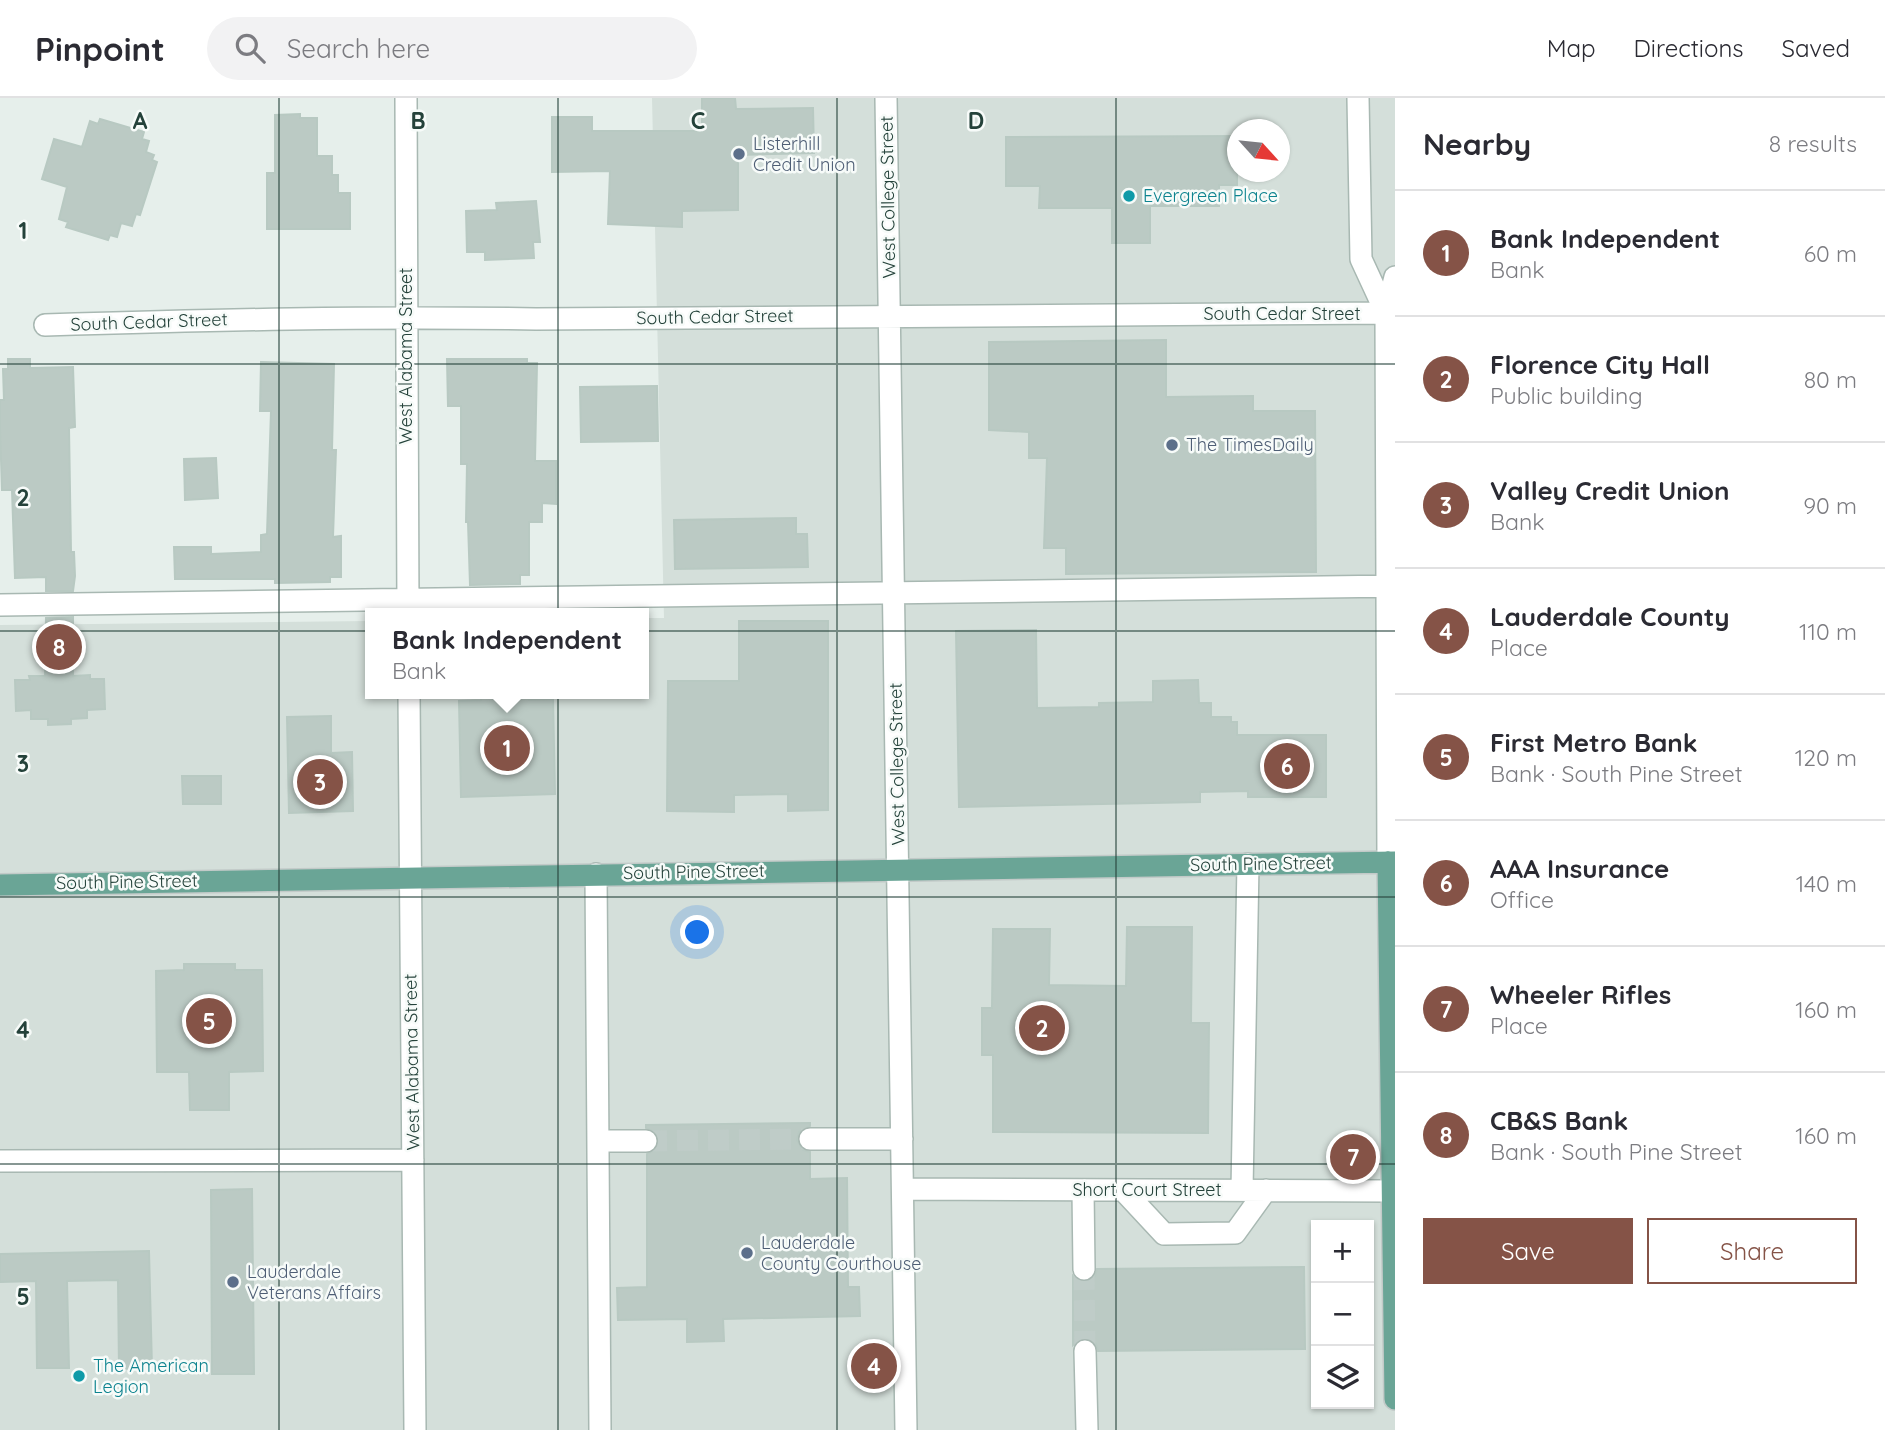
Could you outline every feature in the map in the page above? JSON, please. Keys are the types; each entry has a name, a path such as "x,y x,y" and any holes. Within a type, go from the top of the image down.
{"main road":[{"name":"South Pine Street","path":"0,885 1391,862"},
{"path":"1391,862 1395,1399"}],"street":[{"name":"West Alabama Street","path":"406,98 408,607"},
{"name":"West College Street","path":"886,98 906,1430"},
{"path":"1357,98 1361,259 1391,313"},
{"path":"1391,862 1391,313 1395,277"},
{"name":"South Cedar Street","path":"45,325 405,317 536,319 1391,313"},
{"path":"0,605 408,607 892,592 1391,586"},
{"name":"West Alabama Street","path":"409,699 415,1430"},
{"path":"1242,1190 1248,864"},
{"path":"596,874 600,1430"},
{"path":"810,1139 902,1139"},
{"path":"598,1141 646,1141"},
{"path":"0,1161 413,1160"},
{"name":"Short Court Street","path":"902,1189 1392,1191"},
{"path":"1083,1190 1084,1269"},
{"path":"1123,1190 1164,1234 1235,1233 1266,1190"},
{"path":"1085,1351 1087,1430"}],"shaded area":[{"path":"652,98 1395,98 1395,1430 0,1430 0,625 365,621 365,699 649,699 649,618 664,618"}],"building":[{"path":"702,98 735,98 736,109 813,108 814,153 738,155 738,210 682,211 682,227 608,224 610,171 552,172 552,117 592,117 592,131 702,131"},
{"path":"300,114 300,118 317,118 317,156 332,156 332,175 338,175 338,193 350,193 350,229 267,229 267,173 275,173 275,115"},
{"path":"100,119 144,132 142,139 149,141 146,152 154,155 152,160 157,162 140,215 136,214 132,226 121,223 117,237 110,235 108,240 66,227 68,222 59,219 67,187 42,179 54,139 82,147 90,121 98,124"},
{"name":"Evergreen Place","path":"1227,136 1227,182 1237,182 1237,185 1219,185 1219,206 1150,206 1150,243 1112,243 1112,208 1039,208 1040,186 1006,186 1006,137"},
{"path":"536,201 540,242 533,242 534,258 485,260 485,252 467,252 466,211 497,210 496,203"},
{"name":"The TimesDaily","path":"1166,340 1166,397 1253,396 1253,411 1315,411 1316,572 1066,574 1066,548 1044,548 1047,458 1029,458 1029,432 989,430 989,342"},
{"path":"8,359 30,359 30,368 73,367 75,427 69,428 71,552 74,552 75,576 73,591 46,591 46,577 15,578 12,490 2,490 0,429 0,400 4,400 3,369 8,369"},
{"path":"447,359 527,359 527,363 537,363 535,461 556,461 556,504 542,503 542,522 529,522 529,575 520,575 520,584 470,585 466,522 467,464 461,464 461,406 448,406"},
{"path":"261,362 334,364 332,450 336,450 333,537 341,536 341,577 330,577 330,582 275,583 275,579 175,579 174,547 211,547 211,554 261,552 261,535 267,534 271,411 260,411"},
{"path":"657,386 658,441 581,442 580,387"},
{"path":"216,458 218,498 185,500 184,459"},
{"path":"796,518 796,534 807,534 808,567 675,569 674,520"},
{"path":"73,617 73,676 90,675 90,679 104,679 105,709 87,710 87,718 71,719 71,724 48,725 48,719 31,719 31,710 16,711 15,680 30,680 29,676 45,676 46,618"},
{"path":"739,621 828,621 828,810 788,811 788,794 734,795 734,812 667,811 668,681 739,681"},
{"path":"1036,630 1037,708 1099,707 1099,703 1153,702 1153,681 1198,680 1199,703 1211,703 1211,717 1231,717 1231,722 1237,722 1237,735 1326,735 1326,797 1248,797 1248,791 1200,792 1200,802 959,807 956,631"},
{"path":"553,699 555,794 461,797 459,701"},
{"path":"331,716 331,753 352,752 353,811 289,813 287,717"},
{"path":"182,776 221,776 221,804 183,804"},
{"path":"1127,927 1192,927 1191,1023 1209,1023 1208,1133 993,1132 993,1055 982,1055 982,1008 992,1008 993,929 1050,929 1049,985 1126,986"},
{"path":"184,964 235,964 235,970 262,970 263,1071 229,1072 229,1110 190,1110 189,1072 157,1072 156,971 184,970"},
{"name":"Lauderdale County Courthouse","path":"810,1123 810,1126 799,1132 797,1140 803,1150 810,1152 810,1179 847,1178 848,1287 859,1287 860,1316 723,1319 724,1341 687,1342 687,1319 618,1320 617,1288 647,1287 647,1154 657,1148 659,1140 657,1134 646,1128 646,1125"},
{"name":"Lauderdale Veterans Affairs","path":"252,1189 254,1374 212,1374 211,1190"},
{"path":"149,1251 152,1368 119,1369 118,1280 67,1281 69,1368 37,1368 36,1281 0,1282 0,1254"},
{"path":"1304,1267 1305,1349 1098,1351 1096,1344 1085,1338 1073,1345 1073,1276 1078,1281 1085,1282 1095,1276 1097,1269"}],"tunnel":[{"path":"646,1141 810,1139"},
{"path":"1084,1269 1085,1351"}],"place":[{"name":"Listerhill Credit Union","path":"739,154"},
{"name":"Evergreen Place","path":"1129,196"},
{"name":"The TimesDaily","path":"1172,445"},
{"name":"CB&S Bank","path":"59,647"},
{"name":"Bank Independent","path":"507,748"},
{"name":"AAA Insurance","path":"1287,766"},
{"name":"Valley Credit Union","path":"320,782"},
{"name":"First Metro Bank","path":"209,1021"},
{"name":"Florence City Hall","path":"1042,1028"},
{"name":"Wheeler Rifles","path":"1353,1157"},
{"name":"Lauderdale County Courthouse","path":"747,1253"},
{"name":"Lauderdale Veterans Affairs","path":"233,1282"},
{"name":"Lauderdale County","path":"874,1366"},
{"name":"The American Legion","path":"79,1376"}]}
